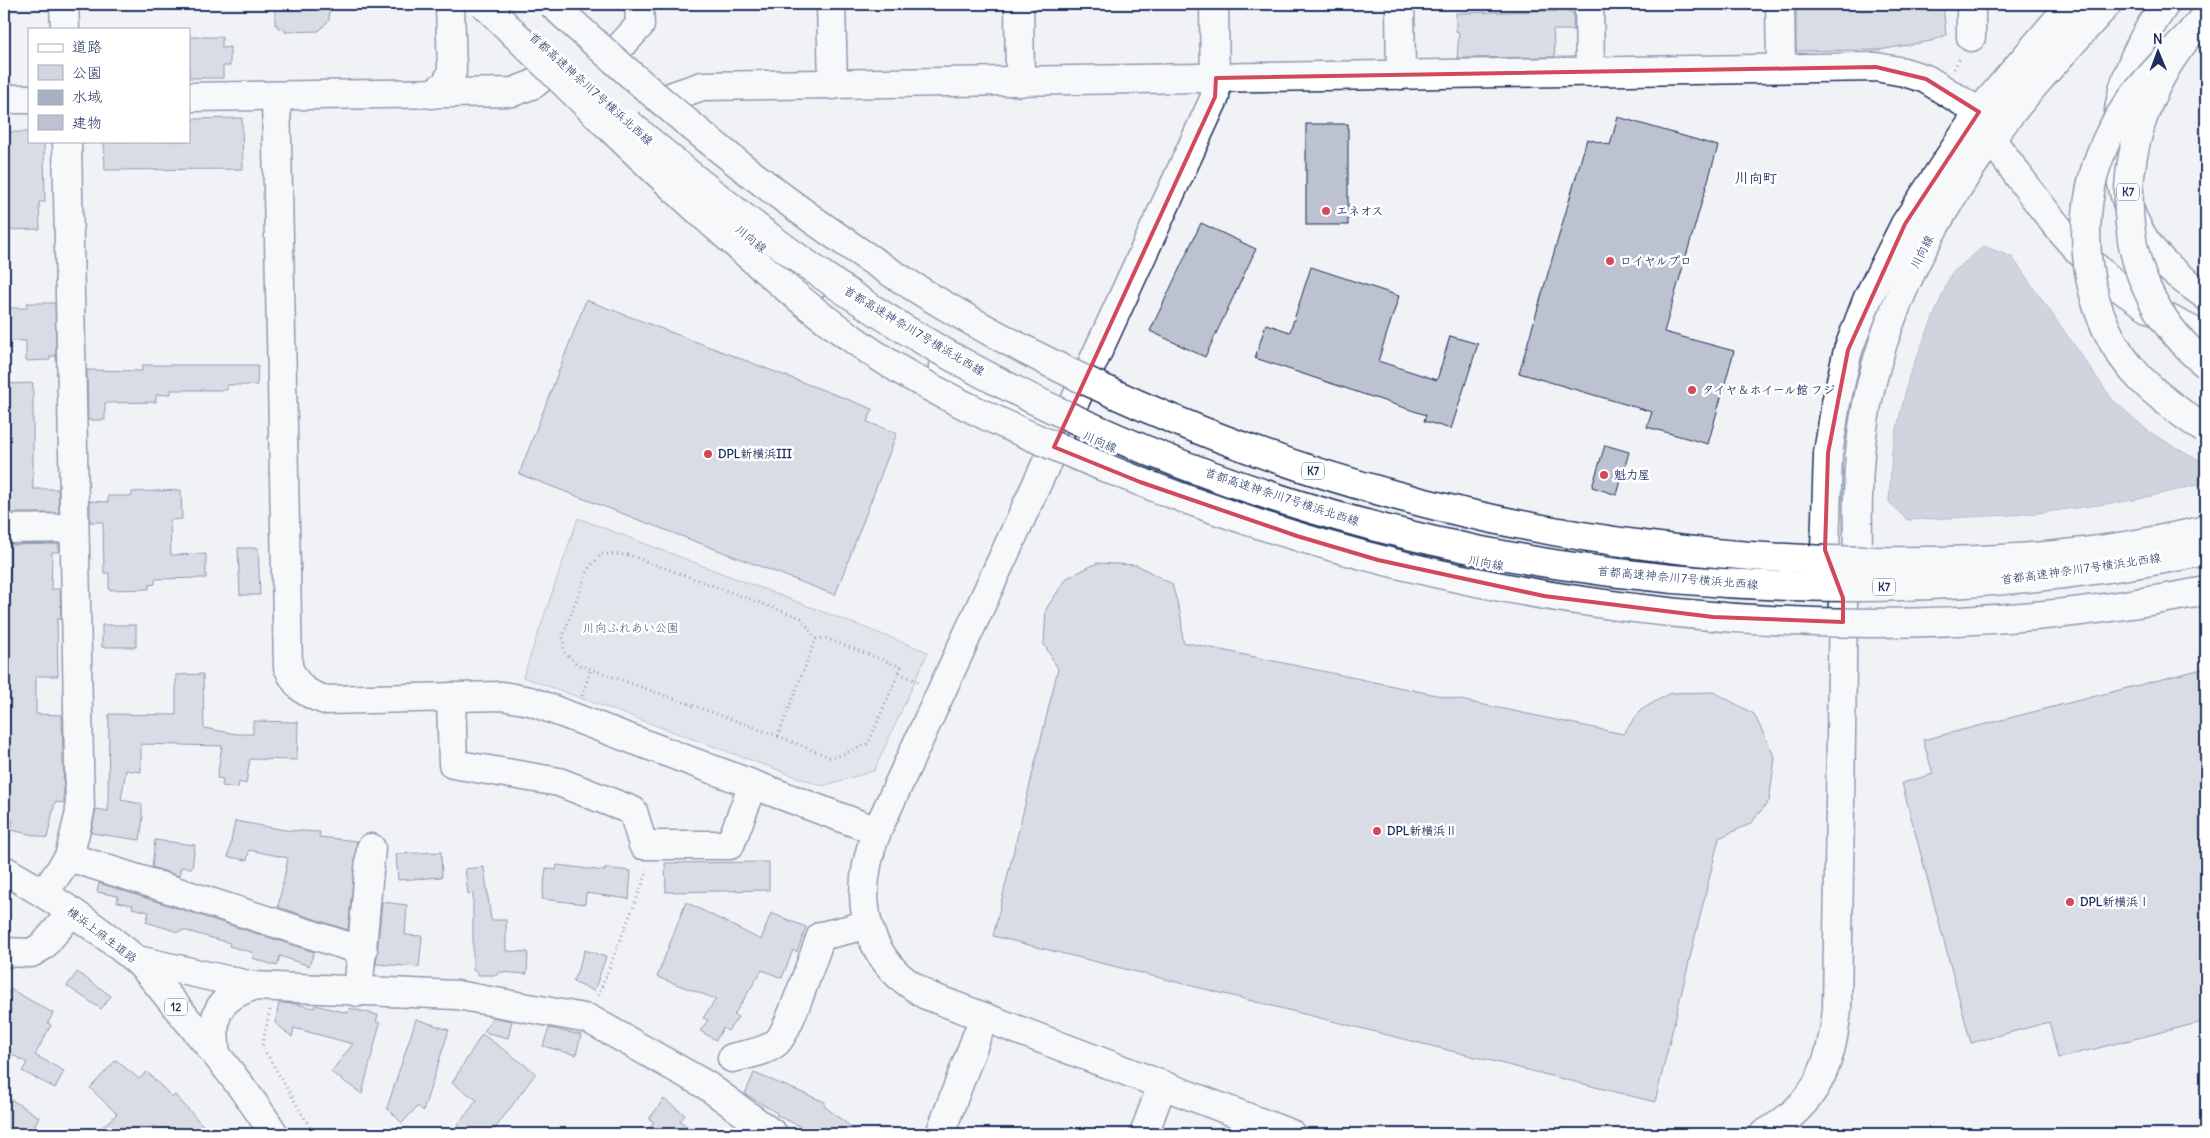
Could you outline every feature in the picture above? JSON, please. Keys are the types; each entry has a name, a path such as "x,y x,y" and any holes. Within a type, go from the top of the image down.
{"main road":[{"path":"64,4 65,28"},
{"path":"432,94 446,84 452,72 450,4"},
{"name":"川向線","path":"479,4 550,71 652,160 779,261 928,358 998,396 1064,426 1220,491 1309,520 1402,545 1558,576 1640,587 1720,594 1843,598 1857,551 1859,455 1867,404 1879,355 1897,306 1929,237 1991,139 2029,92 2106,4"},
{"path":"484,4 649,166 796,298 863,347 930,386 1038,440 1140,482 1216,510 1378,560 1460,580 1581,601 1714,617 1888,622 1968,620 2056,613 2144,602 2206,591"},
{"name":"首都高速神奈川7号横浜北西線","path":"498,4 630,125 706,188 784,248 858,299 927,342 1004,385 1141,448 1224,480 1313,509 1402,534 1481,551 1641,577 1722,584 1818,587 1894,587 1971,583 2125,565 2205,532"},
{"name":"首都高速神奈川7号横浜北西線","path":"552,4 609,57 758,179 874,262 953,311 1026,351 1134,402 1246,448 1334,479 1489,520 1564,534 1638,546 1801,560 1971,560 2054,555 2128,546 2205,532"},
{"path":"569,4 618,49 682,103 806,202 881,254 960,304 1089,370 1182,411 1260,442 1420,492 1559,522 1643,535 1723,544 1857,551 1963,550 2048,545 2127,535 2205,532"},
{"path":"618,49 640,25 639,4"},
{"path":"831,4 833,85"},
{"path":"1019,4 1020,82"},
{"path":"1214,4 1215,97 877,831 869,852 864,875 864,906 867,925 875,945 895,972 926,995 1291,1134"},
{"path":"1400,4 1400,75"},
{"path":"1589,4 1590,72"},
{"path":"1780,4 1781,68"},
{"path":"1971,4 1971,37"},
{"path":"1764,1134 1784,1123 1809,1097 1826,1068 1835,1036 1843,598 1825,550 1828,453 1848,350 1867,300 1905,224 1979,112 2071,4"},
{"path":"2165,4 2153,20 2128,75 2120,106 2118,137 2120,172 2126,203 2140,232 2158,257 2182,279 2206,296"},
{"name":"K7","path":"2206,15 2187,37 2167,66 2148,104 2135,143 2128,181 2128,221 2136,256 2147,290 2164,321 2188,350 2206,364"},
{"path":"2187,37 2154,72 2127,106 2106,141 2092,181 2085,222 2087,269 2098,307 2115,345 2140,378 2172,407 2206,430"},
{"path":"682,103 697,87 717,86 1876,67 1904,72 1926,79 1979,112 1991,139 2053,220 2079,250 2108,278 2144,305 2206,337"},
{"path":"190,97 513,92 534,84 550,71"},
{"path":"276,97 288,667 294,681 307,694 324,700 502,696 530,701 877,831"},
{"path":"4,99 28,99"},
{"path":"44,893 69,857 80,812 67,142"},
{"path":"4,529 74,528"},
{"path":"1843,598 1982,594 2126,576 2206,562"},
{"path":"450,697 453,764 560,782 633,811 643,845 730,845 753,785"},
{"path":"358,992 371,848"},
{"path":"69,857 363,951"},
{"name":"横浜上麻生道路","path":"4,870 44,893 137,960 216,1054 260,1112 274,1134"},
{"path":"4,952 31,953 43,946 72,912"},
{"path":"732,1058 765,1050 778,1041 794,1008 821,936 867,925"},
{"path":"137,960 264,987 457,995 589,1019 706,1085 773,1134"},
{"path":"216,1054 213,1028 221,1006 235,992 264,987"},
{"path":"940,1134 984,1017"},
{"path":"1144,1134 1162,1085"}],"path":[{"path":"602,554 629,555 801,618 816,639 825,638 902,667 868,744 838,756 829,757 778,736 577,664 564,652 563,636 588,569 602,554"},
{"path":"778,736 816,639"},
{"path":"589,1019 648,869"},
{"path":"264,987 262,1046 314,1134"}],"highlighted area":[{"path":"1876,67 1926,79 1979,112 1905,224 1848,350 1828,453 1825,550 1843,598 1843,622 1713,617 1544,596 1378,560 1297,536 1140,482 1054,447 1215,97 1216,78"}],"green space":[{"name":"川向ふれあい公園","path":"578,518 928,652 874,771 822,786 523,677"}],"water":[{"path":"1984,246 2012,257 2112,399 2148,431 2190,456 2206,462 2206,483 2135,500 2031,514 1907,520 1889,502 1892,450 1909,376 1951,274"}],"building":[{"path":"275,4 329,4 329,20 319,31 285,32 285,29 278,28 278,25 275,25"},
{"path":"1851,4 1851,7 1943,4 1946,35 1931,41 1879,50 1796,51 1796,7"},
{"path":"1573,12 1574,30 1553,30 1555,57 1457,58 1459,32 1456,32 1456,13"},
{"path":"190,37 222,37 222,48 230,47 230,66 223,66 223,78 190,78"},
{"path":"1618,117 1718,146 1664,332 1734,351 1708,444 1647,427 1652,412 1519,373 1587,139 1610,145"},
{"path":"242,118 243,169 105,170 104,142 190,142 190,119"},
{"path":"1306,124 1348,124 1348,225 1306,225"},
{"path":"6,132 28,132 28,142 44,142 45,202 39,202 40,229 4,230 4,204 7,204"},
{"path":"1201,223 1256,249 1205,357 1150,331"},
{"path":"1311,267 1399,296 1378,361 1437,380 1450,336 1478,344 1451,429 1424,421 1426,415 1255,358 1266,324 1290,332"},
{"name":"DPL新横浜III","path":"586,300 873,409 867,422 897,433 835,595 519,474"},
{"path":"27,303 55,303 56,356 50,356 50,360 26,361 26,341 4,341 4,308 27,308"},
{"path":"142,365 258,365 257,385 227,385 227,390 171,390 171,394 156,395 156,402 105,403 105,420 88,420 87,370 142,371"},
{"path":"33,383 33,489 58,489 59,513 4,513 4,384"},
{"path":"1605,445 1629,452 1617,495 1592,487"},
{"path":"181,490 182,519 170,520 171,555 206,554 206,578 155,579 155,584 149,585 149,589 109,590 109,573 104,573 103,522 90,522 90,501 108,502 108,496 132,496 132,492"},
{"path":"59,544 59,552 52,552 51,589 60,589 61,619 57,619 58,676 36,676 36,714 62,715 64,803 55,802 47,838 11,830 13,820 4,817 4,687 10,686 8,622 4,622 4,584 10,584 10,545"},
{"path":"238,548 258,548 260,595 240,595"},
{"name":"DPL新横浜Ⅱ","path":"1097,563 1137,565 1172,584 1181,616 1183,642 1623,734 1641,710 1670,693 1714,692 1754,714 1775,758 1769,801 1750,824 1719,838 1655,1102 993,936 1058,669 1044,644 1046,609 1067,578"},
{"path":"102,625 136,625 136,647 102,647"},
{"name":"DPL新横浜Ⅰ","path":"2206,668 2206,1021 2058,1058 2049,1022 1971,1043 1902,783 1933,774 1923,740"},
{"path":"203,674 204,728 236,734 253,734 253,721 298,722 297,760 250,759 246,784 239,782 238,788 222,786 223,779 217,778 222,746 141,744 141,772 126,770 121,800 142,804 143,816 140,840 91,833 96,809 108,811 109,714 176,715 176,675"},
{"path":"235,821 285,830 320,832 319,837 357,841 348,930 278,907 288,858 249,850 247,860 228,857"},
{"path":"155,840 195,845 192,868 181,867 179,876 152,867"},
{"path":"441,852 442,877 398,880 396,854"},
{"path":"769,862 769,890 666,892 665,863"},
{"path":"557,865 605,871 605,868 631,871 629,899 586,893 585,904 542,899 546,868 556,870"},
{"path":"484,867 491,920 506,920 506,951 528,952 527,974 498,972 498,975 477,975 477,971 473,970 473,893 468,894 465,869"},
{"path":"99,883 314,952 309,966 280,956 277,966 252,958 254,953 229,946 230,943 183,930 178,932 146,922 149,912 132,908 133,905 117,902 118,896 97,892"},
{"path":"382,902 407,905 405,935 422,936 419,967 376,964"},
{"path":"686,902 761,940 771,913 806,927 797,952 793,950 782,978 762,970 734,1015 738,1017 728,1031 723,1028 716,1040 700,1031 708,1020 703,1018 716,999 657,977"},
{"path":"585,950 606,957 594,991 573,982"},
{"path":"77,972 111,996 101,1009 67,986"},
{"path":"10,989 53,1013 48,1023 51,1025 35,1055 64,1071 55,1088 22,1071 27,1063 4,1050 4,1001"},
{"path":"279,1003 314,1008 315,1005 348,1013 349,1008 378,1015 376,1022 380,1023 362,1094 331,1072 353,1044 294,1028 292,1037 275,1023"},
{"path":"492,1017 512,1021 508,1038 484,1032"},
{"path":"416,1019 449,1030 423,1111 418,1106 402,1123 387,1108"},
{"path":"549,1028 581,1035 576,1055 543,1046"},
{"path":"482,1034 536,1073 491,1134 451,1134 477,1100 452,1083"},
{"path":"116,1060 139,1079 147,1072 172,1097 175,1095 211,1134 162,1134 154,1126 144,1134 94,1134 117,1114 90,1088"},
{"path":"754,1073 825,1102 824,1106 860,1134 817,1134 776,1115 777,1113 745,1094"},
{"path":"4,1095 39,1117 30,1134 4,1134"},
{"path":"664,1099 685,1115 680,1121 698,1134 644,1134 654,1122 649,1119"}],"place":[{"name":"エネオス","path":"1326,211"},
{"name":"ロイヤルプロ","path":"1610,261"},
{"name":"タイヤ＆ホイール館 フジ","path":"1692,390"},
{"name":"DPL新横浜III","path":"708,454"},
{"name":"魁力屋","path":"1604,475"},
{"name":"DPL新横浜Ⅱ","path":"1377,831"},
{"name":"DPL新横浜Ⅰ","path":"2070,902"}],"district":[{"name":"川向町","path":"1756,178"}]}
